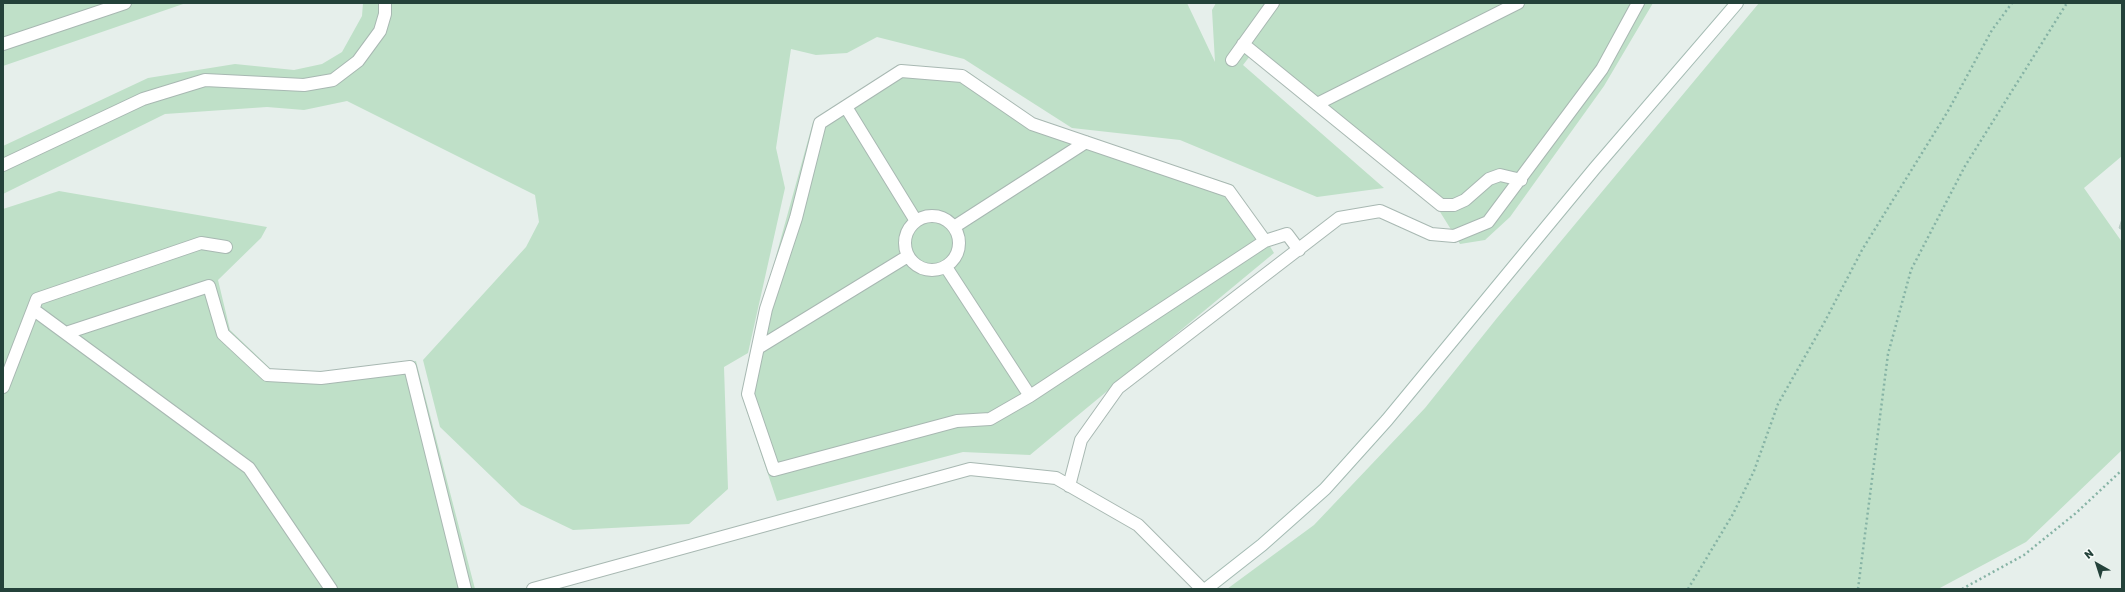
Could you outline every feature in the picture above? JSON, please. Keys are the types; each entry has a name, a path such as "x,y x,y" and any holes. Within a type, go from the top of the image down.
{"street":[{"path":"3,44 107,6 125,3"},
{"path":"3,165 143,99 205,80 304,86 333,80 358,61 380,31 385,14 385,3"},
{"path":"1232,60 1273,3"},
{"path":"1317,104 1518,3"},
{"path":"1069,486 1081,440 1118,388 1339,218 1380,211 1431,234 1454,236 1488,222 1521,180 1602,69 1638,3"},
{"path":"1206,589 1262,545 1325,489 1386,420 1595,168 1737,3"},
{"path":"1243,44 1441,205 1454,205 1465,200 1489,179 1500,175 1521,180"},
{"path":"1265,241 1229,191 1032,124 962,76 901,71 820,123 796,218 766,309 748,394 774,470 957,421 990,419 1030,396 1265,241 1287,234 1299,250"},
{"path":"846,107 916,221"},
{"path":"954,227 1086,142"},
{"path":"924,216 934,216 943,218 954,227 959,240 959,249 955,258 946,267 937,270 924,270 916,266 908,256 904,243 905,235 909,227 924,216"},
{"path":"3,386 34,310 37,299 201,243 226,247"},
{"path":"758,348 908,256"},
{"path":"946,267 1030,396"},
{"path":"66,333 209,286 223,334 267,375 321,378 410,367 464,589"},
{"path":"34,310 249,468 331,589"},
{"path":"533,589 970,469 1056,478 1138,525 1202,589"}],"path":[{"path":"1688,589 1733,514 1754,471 1778,404 1824,323 1862,250 1948,111 1992,30 2012,3"},
{"path":"1858,589 1888,354 1911,270 1965,166 2068,3"},
{"path":"1962,589 2024,555 2076,513 2122,470"}],"green space":[{"path":"3,3 186,3 3,66"},
{"path":"363,3 1187,3 1215,62 1212,10 1216,3 1653,3 1604,86 1510,217 1485,240 1460,244 1437,207 1250,56 1243,65 1384,188 1317,197 1180,140 1072,128 964,59 877,37 847,53 816,55 791,49 776,148 785,188 748,353 724,367 728,489 689,524 573,530 521,505 440,427 423,360 526,247 539,222 535,195 347,101 304,110 267,107 165,114 3,194 3,146 148,78 235,64 294,70 322,64 342,52 362,16"},
{"path":"1759,3 2122,3 2122,156 2084,188 2122,242 2122,450 2026,542 1938,589 1227,589 1314,525 1425,408 1497,318"},
{"path":"905,66 967,71 1036,120 1233,185 1274,253 1030,455 963,452 777,501 742,397 760,314 813,122"},
{"path":"59,191 267,227 261,238 218,280 230,330 272,370 308,374 416,361 475,589 3,589 3,209"}],"building":[{"path":"2122,219 2122,230 2119,228"}]}
